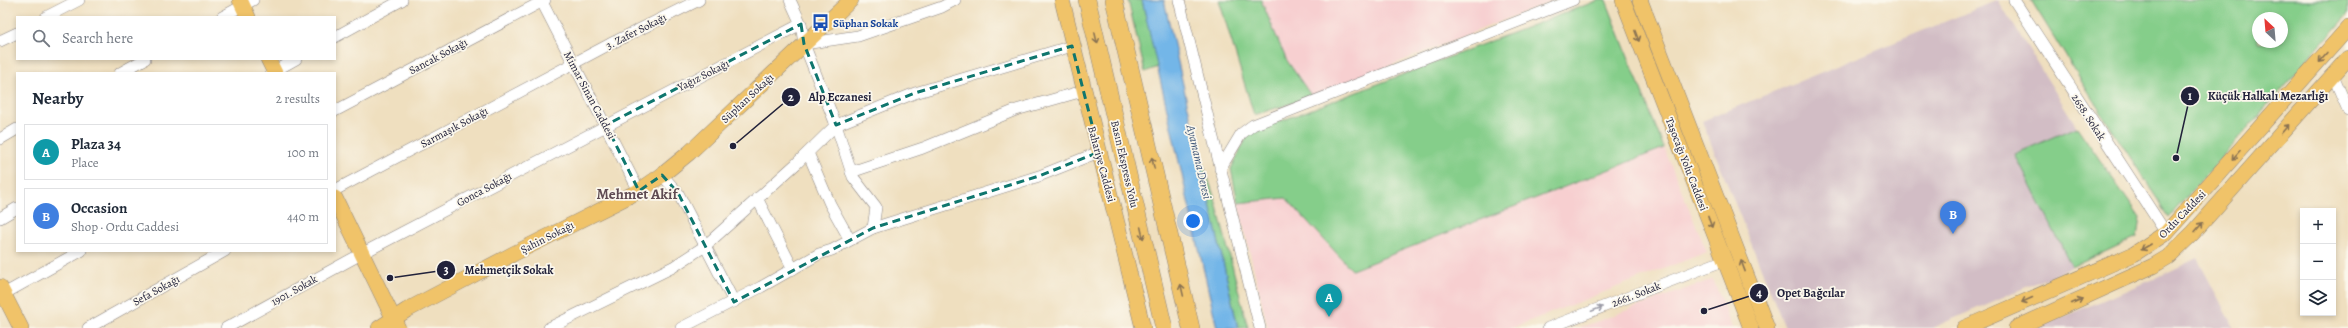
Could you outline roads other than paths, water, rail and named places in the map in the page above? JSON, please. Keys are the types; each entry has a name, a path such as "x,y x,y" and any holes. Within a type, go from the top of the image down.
{"highway":[{"name":"Basın Ekspress Yolu","path":"1087,0 1164,328"},
{"path":"1114,0 1191,328"}],"main road":[{"name":"Süphan Sokağı","path":"639,191 689,153 851,0"},
{"name":"Bahariye Caddesi","path":"1062,0 1083,91 1143,328"},
{"name":"Taşocağı Yolu Caddesi","path":"1623,0 1751,328"},
{"name":"Taşocağı Yolu Caddesi","path":"1640,0 1767,328"},
{"path":"1651,0 1680,75 1695,144"},
{"name":"Ordu Caddesi","path":"1964,328 2134,254 2166,233 2348,28"},
{"name":"Ordu Caddesi","path":"2016,328 2140,273 2168,257 2193,233 2348,58"},
{"name":"Şahin Sokağı","path":"379,328 396,323 514,253 639,191"},
{"path":"336,200 396,323"},
{"path":"1,292 21,328"}],"street":[{"path":"48,16 79,0"},
{"path":"336,36 402,0"},
{"name":"Mimar Sinan Caddesi","path":"543,0 639,191"},
{"name":"Sancak Sokağı","path":"336,111 543,0"},
{"name":"3. Zafer Sokağı","path":"574,64 699,0"},
{"path":"790,0 801,24 804,44 836,125 851,172 876,207 873,228"},
{"path":"804,44 858,36 942,7 955,0"},
{"path":"1179,0 1260,328"},
{"path":"1220,168 1241,134 1253,125 1573,0"},
{"name":"2658. Sokak","path":"2014,0 2166,233"},
{"path":"224,16 246,6"},
{"name":"Yağız Sokağı","path":"606,125 801,24"},
{"path":"0,42 16,33"},
{"path":"549,328 673,267 705,246 808,153 836,125 916,93 1072,46"},
{"path":"122,72 143,60"},
{"path":"272,69 294,60"},
{"name":"Sarmaşık Sokağı","path":"336,189 574,64"},
{"path":"2333,75 2348,110"},
{"path":"851,172 922,148 1016,110 1083,91"},
{"name":"Gonca Sokağı","path":"363,253 606,125"},
{"path":"0,139 16,131"},
{"path":"681,328 734,302 793,269 873,228 1039,176 1099,152"},
{"path":"808,153 830,204 850,240"},
{"path":"662,175 678,193 734,302"},
{"path":"758,198 793,269"},
{"path":"0,218 16,209"},
{"path":"1,292 79,252"},
{"name":"Sefa Sokağı","path":"88,328 223,252"},
{"name":"1901. Sokak","path":"226,328 363,253"},
{"name":"2661. Sokak","path":"1548,328 1725,260"}],"water":[{"name":"Ayamama Deresi","path":"1142,0 1164,0 1238,328 1217,328"}],"place":[{"name":"Süphan Sokak","path":"820,23"},
{"name":"Alp Eczanesi","path":"733,146"},
{"name":"Küçük Halkalı Mezarlığı","path":"2176,158"},
{"name":"Occasion","path":"1953,234"},
{"name":"Mehmetçik Sokak","path":"390,278"},
{"name":"Opet Bağcılar","path":"1704,311"},
{"name":"Plaza 34","path":"1329,317"}],"district":[{"name":"Mehmet Akif","path":"637,194"}]}
